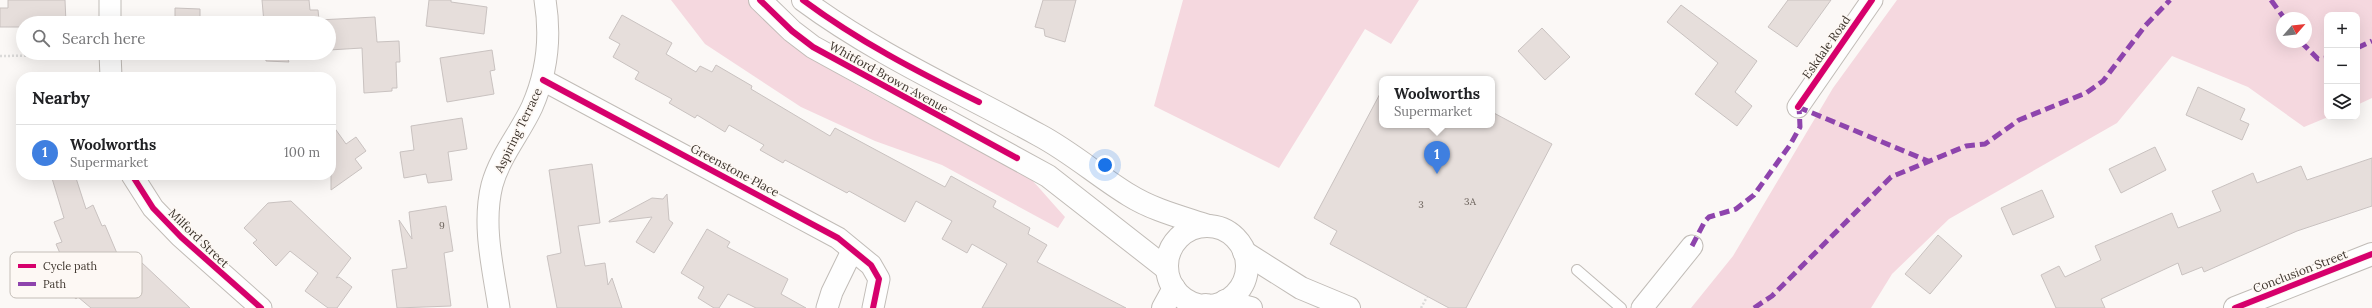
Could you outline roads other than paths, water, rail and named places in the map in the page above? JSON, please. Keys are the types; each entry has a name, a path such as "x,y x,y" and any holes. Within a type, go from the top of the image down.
{"main road":[{"name":"Whitford Brown Avenue","path":"760,0 792,31 819,51 1048,176 1170,278"},
{"name":"Whitford Brown Avenue","path":"803,0 837,25 880,51 1067,151 1130,196 1156,209 1208,226"},
{"path":"1163,308 1170,278 1168,256 1178,238 1195,228 1208,226 1221,228 1232,235 1244,252 1301,288 1349,308"},
{"path":"1212,305 1239,288 1244,277 1246,264 1244,252"},
{"name":"Conclusion Street","path":"2235,308 2372,254"},
{"path":"1170,278 1188,300 1212,305 1251,308"}],"street":[{"path":"110,0 110,16"},
{"name":"Aspiring Terrace","path":"499,308 489,238 489,210 492,185 500,164 532,107 543,80 548,45 545,0"},
{"name":"Eskdale Road","path":"1798,107 1872,0"},
{"path":"110,60 111,72"},
{"name":"Greenstone Place","path":"543,80 838,238 871,265 878,280 873,308"},
{"name":"Milford Street","path":"135,180 152,208 181,238 261,308"},
{"path":"1642,308 1692,246"},
{"path":"827,308 832,292 852,251"}],"lane":[{"path":"1577,270 1621,308"}],"place":[{"name":"Woolworths","path":"1437,174"}]}
